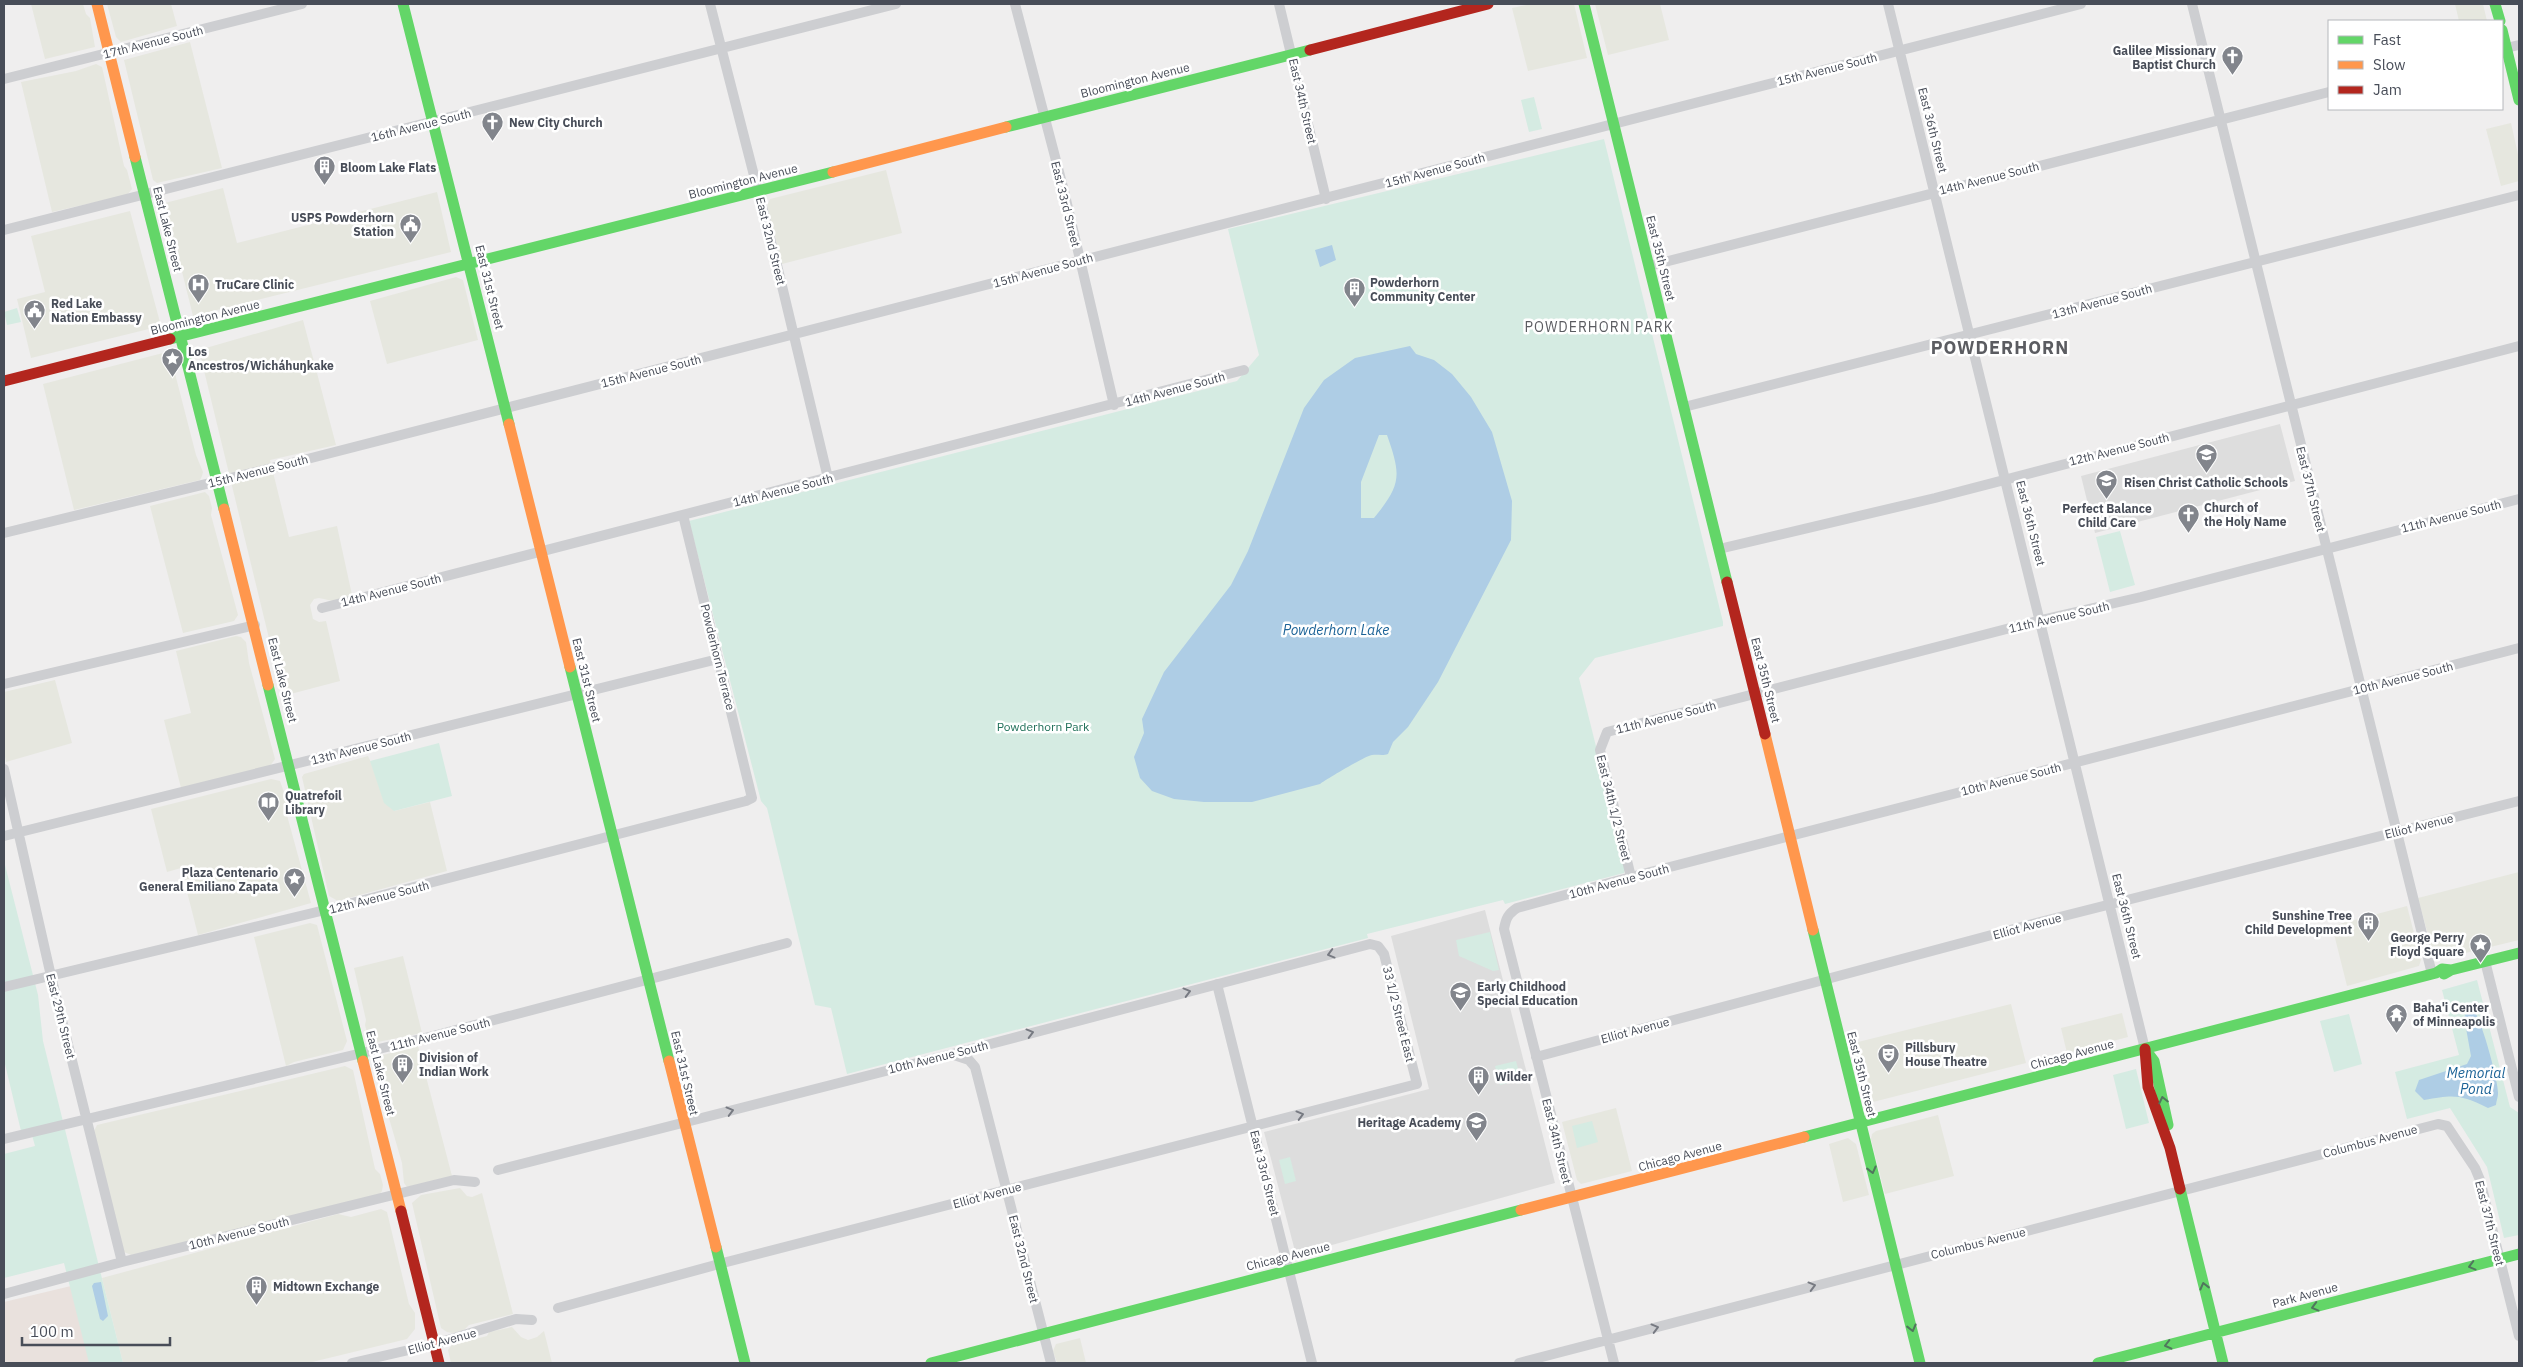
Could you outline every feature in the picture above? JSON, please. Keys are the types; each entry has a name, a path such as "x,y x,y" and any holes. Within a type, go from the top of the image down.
{"street":[{"name":"East Lake Street","path":"97,4 255,625 439,1363"},
{"name":"17th Avenue South","path":"4,79 302,4"},
{"name":"East 31st Street","path":"403,4 470,264 683,1123 745,1363"},
{"name":"East 32nd Street","path":"710,4 828,478"},
{"name":"16th Avenue South","path":"4,230 896,4"},
{"name":"East 33rd Street","path":"1015,4 1080,260 1114,405"},
{"name":"East 34th Street","path":"1279,4 1326,199"},
{"name":"Bloomington Avenue","path":"4,381 758,191 1488,4"},
{"name":"East 35th Street","path":"1584,4 1920,1363"},
{"name":"East 36th Street","path":"1888,4 1971,335 2145,1049 2143,1064 2159,1124 2170,1148 2223,1363"},
{"name":"15th Avenue South","path":"4,533 218,481 793,335 2081,4"},
{"name":"East 37th Street","path":"2192,4 2396,832 2441,972"},
{"path":"2496,4 2500,20"},
{"path":"2519,45 2504,48 2519,100"},
{"name":"14th Avenue South","path":"1649,266 2328,92"},
{"name":"13th Avenue South","path":"1684,407 2519,195"},
{"name":"12th Avenue South","path":"1719,549 1935,498 2005,478 2519,346"},
{"name":"14th Avenue South","path":"322,608 1244,370"},
{"name":"11th Avenue South","path":"1602,739 1607,732 2041,620 2141,598 2519,499"},
{"name":"Powderhorn Terrace","path":"683,515 752,798"},
{"path":"4,684 255,625"},
{"name":"10th Avenue South","path":"1506,917 1517,908 1631,877 2519,648"},
{"name":"13th Avenue South","path":"4,835 718,659"},
{"name":"East 34th 1/2 Street","path":"1602,739 1600,750 1631,877"},
{"name":"East 29th Street","path":"4,769 51,976 88,1118 119,1263"},
{"name":"12th Avenue South","path":"4,987 326,910 752,798"},
{"name":"Elliot Avenue","path":"1536,1057 2110,905 2519,801"},
{"name":"East 34th Street","path":"1506,917 1504,929 1614,1363"},
{"name":"11th Avenue South","path":"4,1139 362,1054 787,944"},
{"name":"10th Avenue South","path":"498,1170 983,1046 1370,944 1378,946"},
{"name":"33 1/2 Street East","path":"1378,946 1384,954 1417,1084"},
{"name":"Chicago Avenue","path":"932,1363 2519,952"},
{"path":"2485,961 2519,1097"},
{"name":"East 33rd Street","path":"1217,984 1312,1363"},
{"path":"949,1054 962,1056 975,1067 983,1046"},
{"name":"East 32nd Street","path":"975,1067 1051,1363"},
{"name":"Elliot Avenue","path":"558,1308 719,1264 1417,1084"},
{"name":"East 37th Street","path":"2438,1124 2447,1126 2475,1168 2480,1180 2519,1336"},
{"name":"Columbus Avenue","path":"1519,1363 2438,1124"},
{"name":"10th Avenue South","path":"4,1294 119,1263 454,1180 475,1182"},
{"name":"Park Avenue","path":"2098,1363 2519,1254"},
{"name":"Elliot Avenue","path":"352,1363 435,1344 516,1319 532,1320"}],"shaded area":[{"path":"31,4 83,4 86,14 90,18 95,47 45,59"},
{"path":"107,4 171,4 177,26 121,42 116,37"},
{"path":"1531,4 1574,4 1587,58 1528,71 1512,8"},
{"path":"1595,4 1660,4 1669,40 1608,55"},
{"path":"2455,4 2483,4 2487,20 2459,20"},
{"path":"190,42 222,168 157,183 153,180 124,60"},
{"path":"96,64 102,67 124,166 127,170 132,189 127,195 52,212 21,82 76,71"},
{"path":"2511,123 2519,159 2519,181 2501,186 2486,129"},
{"path":"886,170 902,233 782,264 767,206 770,199"},
{"path":"223,188 237,243 437,192 451,252 193,316 165,203"},
{"path":"130,211 161,326 31,358 17,299 45,292 31,236"},
{"path":"456,277 463,280 478,340 387,364 370,301"},
{"path":"303,320 336,445 270,460 289,537 337,526 352,595 333,601 319,598 314,599 310,605 313,619 319,622 326,621 340,681 283,696 199,350"},
{"path":"163,353 171,358 196,455 203,472 200,480 74,510 43,384"},
{"name":"Risen Christ Catholic Schools","path":"2280,424 2295,481 2095,533 2081,476"},
{"path":"205,492 209,496 212,508 211,515 238,615 234,621 183,633 150,506"},
{"path":"236,636 241,637 246,642 249,663 275,759 270,766 181,788 164,720 191,713 176,651"},
{"path":"55,680 72,743 6,762 4,751 4,692"},
{"path":"368,756 394,811 430,802 447,871 338,901 329,896 302,777 304,774"},
{"path":"271,779 280,781 287,801 285,808 311,903 198,935 181,868 167,872 151,809"},
{"path":"2519,872 2519,940 2437,960 2434,957 2418,898"},
{"path":"2407,906 2421,960 2419,966 2347,986 2332,926"},
{"name":"Early Childhood Special Education","path":"1485,910 1555,1183 1296,1255 1264,1132 1429,1089 1391,936"},
{"path":"310,923 317,925 347,1041 343,1050 294,1062 286,1066 254,937"},
{"path":"403,956 422,1033 373,1043 369,1040 365,1025 366,1020 354,968"},
{"path":"2011,1004 2026,1063 1873,1102 1858,1042"},
{"path":"2122,1013 2128,1037 2067,1053 2061,1028"},
{"path":"418,1046 452,1176 407,1187 404,1183 402,1163 373,1063 379,1056"},
{"path":"345,1066 353,1070 375,1169 380,1174 383,1185 382,1191 378,1196 131,1255 124,1252 94,1131 97,1125"},
{"path":"1616,1108 1632,1171 1581,1184 1577,1180 1562,1122"},
{"path":"1938,1115 1954,1176 1885,1194 1871,1139 1872,1134 1876,1131"},
{"path":"1848,1138 1856,1144 1869,1195 1843,1202 1829,1144"},
{"path":"460,1188 467,1196 472,1197 482,1193 513,1314 469,1325 464,1330 453,1333 441,1328 412,1203 421,1195"},
{"name":"Midtown Exchange","path":"381,1209 387,1212 409,1304 415,1313 415,1329 407,1339 308,1363 123,1363 102,1278 338,1214 351,1217"},
{"path":"71,1286 90,1363 4,1363 4,1302"},
{"path":"512,1327 521,1337 528,1340 537,1337 544,1331 552,1363 451,1363 448,1350 452,1345 487,1336 489,1332"},
{"path":"1080,1338 1086,1363 1057,1363 1053,1351 1056,1344"}],"green space":[{"path":"1534,97 1542,129 1529,132 1521,100"},
{"name":"Powderhorn Park","path":"1604,139 1723,622 1723,626 1595,658 1579,678 1626,867 1624,873 1505,904 1503,900 1367,934 1368,938 847,1074 831,1008 815,1005 767,808 761,801 689,521 1237,381 1259,355 1228,229"},
{"path":"17,308 21,322 7,325 4,312"},
{"path":"2120,531 2135,585 2110,592 2096,537"},
{"path":"439,743 452,796 394,811 384,803 370,761"},
{"path":"4,861 38,995 43,1041 123,1363 89,1363 64,1263 4,1278 4,1154 35,1146 30,1128 21,1131 4,1060"},
{"path":"1490,932 1499,970 1493,971 1459,956 1456,940"},
{"path":"2477,980 2510,1107 2519,1113 2519,1235 2504,1238 2487,1167 2450,1108 2407,1119 2395,1072 2459,1055 2442,990"},
{"path":"2349,1014 2362,1064 2334,1072 2320,1021"},
{"path":"1516,1061 1521,1080 1500,1085 1495,1066"},
{"path":"2136,1069 2149,1123 2126,1129 2113,1075"},
{"path":"1592,1121 1598,1142 1577,1148 1572,1126"},
{"path":"1290,1157 1296,1181 1285,1184 1279,1160"}],"water":[{"path":"1332,245 1336,260 1320,267 1315,250"},
{"name":"Powderhorn Lake","path":"1410,346 1416,354 1434,360 1452,374 1471,397 1492,432 1512,501 1511,540 1438,682 1408,727 1393,742 1388,754 1369,756 1320,784 1252,802 1204,802 1174,799 1152,791 1140,778 1134,757 1144,733 1142,719 1164,672 1231,585 1248,551 1304,408 1324,380 1355,358","holes":["1379,435 1387,435 1395,460 1396,479 1394,487 1390,496 1374,518 1361,518 1361,482"]},
{"name":"Memorial Pond","path":"2468,1011 2474,1011 2477,1016 2489,1051 2498,1088 2496,1105 2488,1108 2470,1100 2456,1097 2424,1100 2415,1091 2419,1080 2467,1064 2471,1056 2464,1017"},
{"path":"101,1282 108,1316 103,1321 100,1319 92,1286 94,1283"}],"traffic: fast":[{"path":"403,4 509,424"},
{"path":"1584,4 1727,582"},
{"path":"2495,4 2500,20"},
{"path":"2503,34 2519,100"},
{"path":"1006,127 1310,50"},
{"path":"135,157 224,509"},
{"path":"170,339 833,172"},
{"path":"570,667 669,1061"},
{"path":"268,685 363,1061"},
{"path":"1813,930 1920,1363"},
{"path":"2444,974 2451,970 2519,953"},
{"path":"1804,1137 2436,973 2442,969 2451,970"},
{"path":"2145,1049 2154,1061 2168,1125"},
{"path":"2180,1189 2223,1363"},
{"path":"931,1363 1521,1210"},
{"path":"716,1247 745,1363"},
{"path":"2098,1363 2519,1254"}],"traffic: slow":[{"path":"97,4 135,157"},
{"path":"833,172 1006,127"},
{"path":"509,424 570,667"},
{"path":"224,509 268,685"},
{"path":"1765,734 1813,930"},
{"path":"363,1061 401,1211"},
{"path":"669,1061 716,1247"},
{"path":"1521,1210 1804,1137"}],"traffic: jam":[{"path":"1310,50 1488,4"},
{"path":"4,381 170,339"},
{"path":"1727,582 1765,734"},
{"path":"2145,1049 2148,1087 2170,1148 2180,1189"},
{"path":"401,1211 439,1363"}],"place":[{"name":"Galilee Missionary Baptist Church","path":"2232,76"},
{"name":"New City Church","path":"493,141"},
{"name":"Bloom Lake Flats","path":"324,186"},
{"name":"USPS Powderhorn Station","path":"410,243"},
{"name":"TruCare Clinic","path":"199,303"},
{"name":"Powderhorn Community Center","path":"1354,308"},
{"name":"Red Lake Nation Embassy","path":"35,329"},
{"name":"Los Ancestros/Wicháhuŋkake","path":"172,377"},
{"name":"Risen Christ Catholic Schools","path":"2206,474"},
{"name":"Perfect Balance Child Care","path":"2107,500"},
{"name":"Church of the Holy Name","path":"2188,533"},
{"name":"Quatrefoil Library","path":"269,821"},
{"name":"Plaza Centenario General Emiliano Zapata","path":"294,898"},
{"name":"Sunshine Tree Child Development","path":"2368,941"},
{"name":"George Perry Floyd Square","path":"2480,963"},
{"name":"Early Childhood Special Education","path":"1461,1012"},
{"name":"Baha'i Center of Minneapolis","path":"2397,1033"},
{"name":"Pillsbury House Theatre","path":"1889,1073"},
{"name":"Division of Indian Work","path":"403,1083"},
{"name":"Wilder","path":"1479,1095"},
{"name":"Heritage Academy","path":"1477,1141"},
{"name":"Midtown Exchange","path":"257,1305"}],"district":[{"name":"POWDERHORN PARK","path":"1599,327"},
{"name":"POWDERHORN","path":"2000,347"}]}
